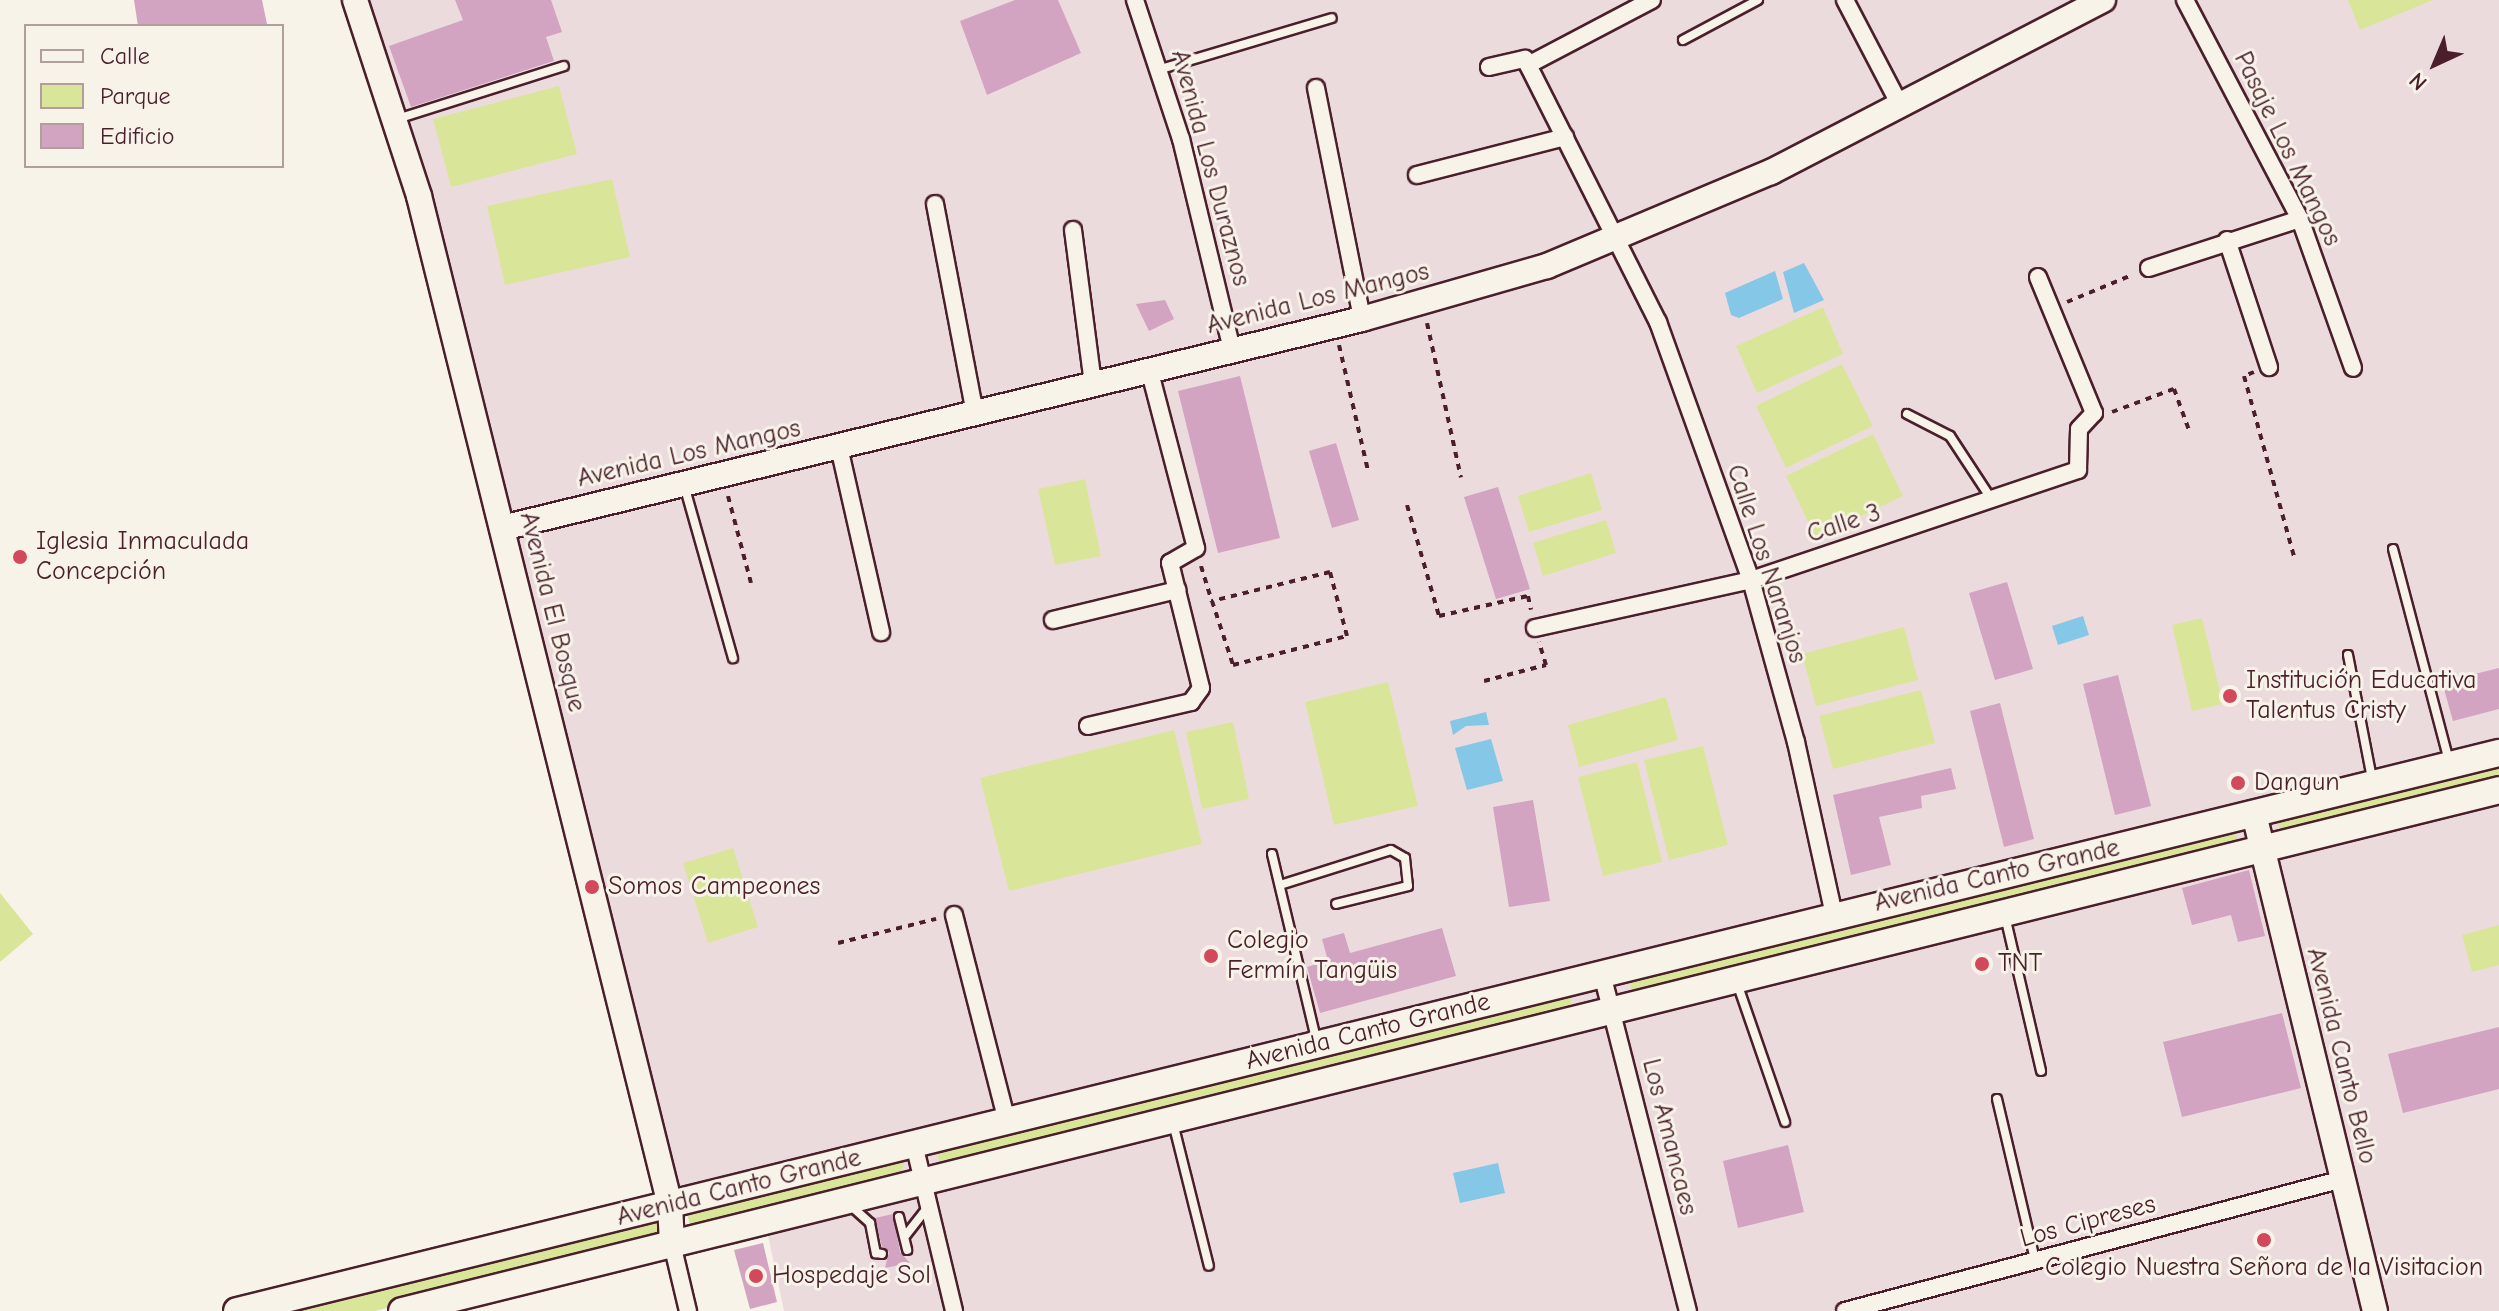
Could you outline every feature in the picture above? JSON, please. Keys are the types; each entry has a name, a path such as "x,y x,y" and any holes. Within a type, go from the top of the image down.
{"main road":[{"name":"Avenida Canto Grande","path":"237,1311 2499,753"},
{"name":"Avenida Canto Grande","path":"402,1311 1171,1117 2499,790"}],"street":[{"name":"Avenida El Bosque","path":"355,0 397,119 502,528 670,1205 672,1244"},
{"name":"Avenida Los Duraznos","path":"1135,0 1161,69 1232,350"},
{"path":"1489,67 1514,58 1528,65 1652,0"},
{"path":"1845,0 1900,105"},
{"name":"Avenida Los Mangos","path":"502,528 1335,326 1423,302 1619,239 1771,172 2103,0"},
{"name":"Pasaje Los Mangos","path":"2185,0 2300,219 2353,368"},
{"name":"Calle Los Naranjos","path":"1528,65 1619,239 1658,322 1751,580 1796,742 1834,915"},
{"path":"1316,88 1362,319"},
{"path":"1417,175 1565,137"},
{"path":"935,204 975,413"},
{"path":"2149,268 2227,240 2300,219"},
{"path":"1073,230 1093,383"},
{"path":"2227,240 2269,367"},
{"path":"2038,277 2092,419"},
{"path":"1088,726 1199,696 1170,563 1196,548 1149,369"},
{"name":"Calle 3","path":"1535,628 1751,580 2071,475 2081,460 2079,429 2092,419"},
{"path":"839,447 881,632"},
{"path":"1053,620 1177,590"},
{"name":"Avenida Canto Bello","path":"2254,814 2375,1311"},
{"path":"954,915 1007,1121"},
{"name":"Los Amancaes","path":"1602,974 1688,1311"},
{"path":"914,1144 954,1311"},
{"name":"Los Cipreses","path":"1845,1311 2343,1179"},
{"path":"672,1244 688,1311"}],"lane":[{"path":"1683,40 1758,0"},
{"path":"1161,69 1332,18"},
{"path":"397,119 564,66"},
{"path":"1907,414 1950,436 1992,501"},
{"path":"684,484 733,658"},
{"path":"2393,549 2450,764"},
{"path":"2348,655 2373,784"},
{"path":"1280,885 1391,850 1405,858 1408,886 1336,904"},
{"path":"1272,854 1317,1044"},
{"path":"2004,911 2041,1071"},
{"path":"1736,979 1785,1122"},
{"path":"1997,1099 2035,1261"},
{"path":"1171,1117 1209,1266"},
{"path":"844,1200 872,1222 876,1253 882,1254"},
{"path":"906,1235 928,1207"},
{"path":"899,1217 906,1235 907,1250"}],"path":[{"path":"2051,309 2149,268"},
{"path":"1423,302 1461,477"},
{"path":"1335,326 1368,471"},
{"path":"2269,367 2244,376 2294,556"},
{"path":"2092,419 2174,389 2190,433"},
{"path":"722,475 751,583"},
{"path":"1407,505 1439,616 1528,596 1546,665 1484,681"},
{"path":"1196,548 1212,601 1233,665 1347,636 1330,572 1212,601"},
{"path":"838,943 954,915"}],"shaded area":[{"path":"360,0 2499,0 2499,1311 784,1311 760,1198 674,1191 417,145"}],"green space":[{"path":"2348,0 2433,0 2360,30"},
{"path":"559,86 577,154 451,187 433,119"},
{"path":"612,179 630,257 505,285 487,206"},
{"path":"1823,307 1843,354 1757,393 1736,346"},
{"path":"1842,364 1873,426 1786,468 1756,406"},
{"path":"1873,434 1903,496 1816,538 1786,476"},
{"path":"1591,473 1602,510 1529,532 1518,496"},
{"path":"1085,479 1101,556 1055,565 1038,489"},
{"path":"1606,520 1616,553 1543,576 1533,543"},
{"path":"2202,618 2223,704 2192,711 2172,625"},
{"path":"1904,627 1918,680 1816,706 1802,654"},
{"path":"1388,682 1418,806 1334,825 1305,702"},
{"path":"1921,690 1935,743 1833,769 1819,716"},
{"path":"1666,697 1678,740 1579,767 1568,725"},
{"path":"1233,722 1249,799 1202,809 1186,732"},
{"path":"1174,730 1202,844 1009,891 980,778"},
{"path":"1703,746 1728,845 1669,860 1644,760"},
{"path":"1637,762 1662,862 1603,876 1578,777"},
{"path":"2499,762 2499,780 2285,832 2277,825 2281,816"},
{"path":"2231,827 2238,840 2231,847 1636,994 1630,987 1631,980"},
{"path":"733,848 758,927 708,943 683,863"},
{"path":"0,893 33,934 0,962"},
{"path":"2499,925 2499,965 2472,972 2462,935"},
{"path":"1571,995 1570,1011 940,1165 937,1153"},
{"path":"905,1161 900,1176 691,1228 689,1212"},
{"path":"662,1218 661,1238 375,1311 289,1311"}],"water":[{"path":"1804,263 1824,300 1794,313 1783,272"},
{"path":"1775,271 1783,299 1739,318 1731,315 1725,293"},
{"path":"2083,616 2089,635 2058,645 2052,626"},
{"path":"1486,712 1489,725 1466,726 1453,735 1450,721"},
{"path":"1491,739 1503,781 1467,790 1455,748"},
{"path":"1498,1163 1505,1193 1460,1203 1453,1173"}],"building":[{"path":"134,0 262,0 267,24 138,24"},
{"path":"455,0 551,0 562,32 546,37 554,61 411,107 389,46 463,20"},
{"path":"1015,0 1058,0 1081,53 987,95 960,21"},
{"path":"1165,300 1174,319 1149,331 1136,304"},
{"path":"1240,376 1280,538 1218,553 1178,391"},
{"path":"1336,443 1359,520 1332,528 1309,451"},
{"path":"1498,487 1530,589 1496,599 1464,497"},
{"path":"2007,582 2033,669 1995,680 1969,593"},
{"path":"2499,668 2499,709 2453,721 2442,682"},
{"path":"2118,675 2151,806 2115,815 2083,684"},
{"path":"2000,703 2034,839 2004,847 1970,711"},
{"path":"1951,768 1956,789 1921,796 1922,808 1879,817 1891,865 1851,875 1833,795"},
{"path":"1533,800 1550,901 1509,907 1493,807"},
{"path":"2249,870 2265,936 2238,942 2231,915 2192,925 2182,888"},
{"path":"1442,928 1456,976 1320,1013 1307,967 1328,961 1322,939 1344,933 1350,953"},
{"path":"2282,1013 2301,1088 2182,1117 2163,1042"},
{"path":"2499,1027 2499,1089 2403,1113 2388,1054"},
{"path":"1788,1145 1804,1212 1738,1228 1723,1161"},
{"path":"893,1214 900,1252 910,1263 885,1268 889,1252 882,1247 875,1218"},
{"name":"Hospedaje Sol","path":"763,1243 777,1302 750,1309 734,1250"}],"place":[{"name":"Iglesia Inmaculada Concepción","path":"20,557"},
{"name":"Institución Educativa Talentus Cristy","path":"2230,696"},
{"name":"Dangun","path":"2238,783"},
{"name":"Somos Campeones","path":"592,887"},
{"name":"Colegio Fermín Tangüis","path":"1211,956"},
{"name":"TNT","path":"1982,964"},
{"name":"Colegio Nuestra Señora de la Visitacion","path":"2264,1240"},
{"name":"Hospedaje Sol","path":"756,1276"}]}
